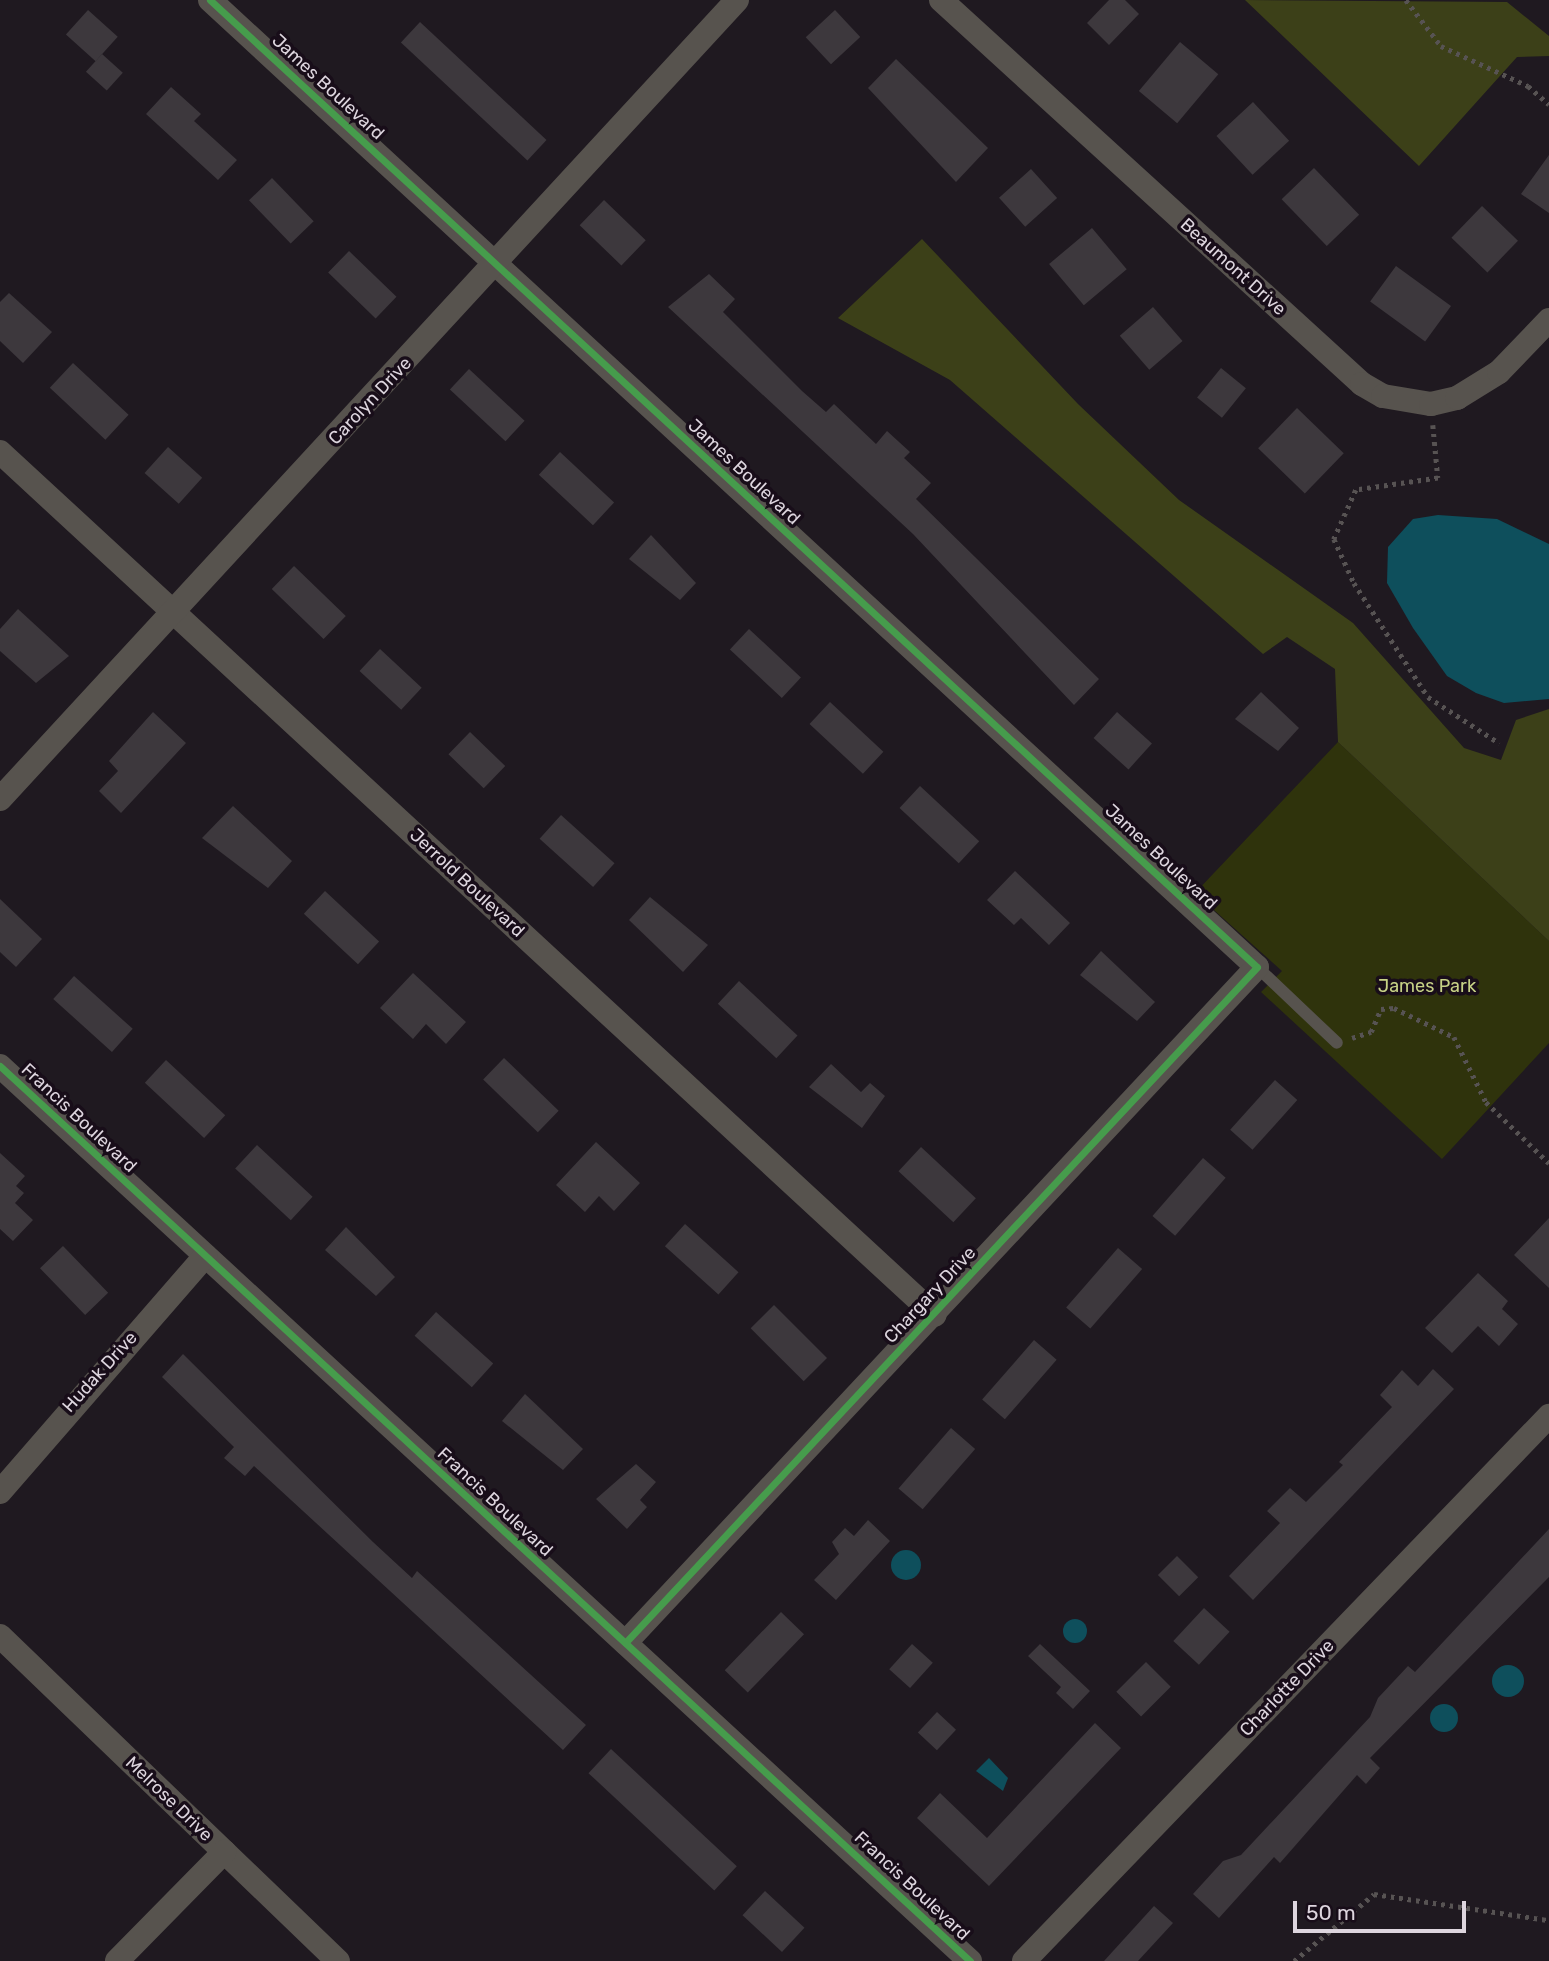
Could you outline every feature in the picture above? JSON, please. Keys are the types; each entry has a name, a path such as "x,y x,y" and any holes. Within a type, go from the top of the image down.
{"street":[{"name":"James Boulevard","path":"210,0 1257,967"},
{"name":"Carolyn Drive","path":"0,799 737,0"},
{"name":"Beaumont Drive","path":"941,0 1362,384 1406,402 1431,404 1480,387 1549,320"},
{"name":"Jerrold Boulevard","path":"0,452 934,1315"},
{"name":"Chargary Drive","path":"625,1643 1257,967"},
{"name":"Francis Boulevard","path":"0,1066 970,1961"},
{"name":"Hudak Drive","path":"0,1492 205,1256"},
{"name":"Charlotte Drive","path":"1024,1961 1549,1416"},
{"name":"Melrose Drive","path":"0,1636 338,1961"},
{"path":"117,1961 224,1852"}],"lane":[{"path":"1257,967 1338,1043"}],"path":[{"path":"1406,0 1441,47 1528,86 1549,104"},
{"path":"1431,404 1438,478 1356,490 1334,539 1354,583 1428,697 1499,743"},
{"path":"1371,1032 1371,1018 1394,1008 1454,1037 1486,1101 1549,1163"},
{"path":"1294,1961 1374,1894 1549,1920"}],"green space":[{"path":"1245,0 1507,2 1549,36 1549,56 1517,57 1419,166"},
{"path":"922,239 1078,404 1179,500 1353,623 1464,748 1501,760 1516,720 1549,709 1549,941 1338,742 1335,669 1287,637 1263,654 950,380 838,318"},
{"name":"James Park","path":"1338,742 1549,941 1549,1043 1442,1159 1261,992 1282,971 1195,893"}],"water":[{"path":"1438,515 1497,519 1549,544 1549,699 1504,703 1476,693 1447,676 1413,628 1387,583 1388,547 1413,519"},
{"path":"906,1550 916,1555 921,1565 916,1575 906,1580 896,1575 891,1565 896,1555"},
{"path":"1070,1619 1080,1619 1087,1626 1087,1636 1080,1643 1070,1643 1063,1636 1063,1626"},
{"path":"1508,1665 1519,1670 1524,1681 1519,1692 1508,1697 1497,1692 1492,1681 1497,1670"},
{"path":"1444,1704 1454,1708 1458,1718 1454,1728 1444,1732 1434,1728 1430,1718 1434,1708"},
{"path":"989,1758 1008,1778 1003,1791 976,1771"}],"building":[{"path":"1109,0 1125,0 1139,14 1109,45 1087,23"},
{"path":"88,10 118,37 96,61 66,35"},
{"path":"835,10 860,37 831,64 806,37"},
{"path":"420,22 547,140 527,160 401,42"},
{"path":"1180,42 1218,74 1177,123 1139,91"},
{"path":"102,54 123,73 107,91 86,72"},
{"path":"896,59 988,148 956,182 868,88"},
{"path":"171,87 201,114 194,121 237,160 218,180 146,114"},
{"path":"1253,102 1289,141 1253,175 1216,136"},
{"path":"1549,155 1549,213 1521,194"},
{"path":"1314,168 1359,215 1327,246 1282,199"},
{"path":"1031,169 1057,198 1025,227 999,198"},
{"path":"272,178 314,221 291,243 249,200"},
{"path":"604,200 646,240 621,265 580,225"},
{"path":"1482,206 1518,241 1487,272 1451,238"},
{"path":"1092,228 1127,269 1084,305 1049,264"},
{"path":"349,251 396,297 376,318 328,273"},
{"path":"1396,266 1451,306 1425,342 1370,302"},
{"path":"709,274 735,299 723,312 802,391 826,412 834,404 876,444 887,431 910,452 904,458 931,483 916,499 1099,679 1074,705 913,534 668,307"},
{"path":"9,293 52,332 23,363 0,341 0,302"},
{"path":"1153,307 1183,341 1149,370 1120,336"},
{"path":"73,363 129,415 105,440 50,388"},
{"path":"1221,368 1246,388 1222,418 1197,398"},
{"path":"469,369 525,421 505,441 450,389"},
{"path":"1297,408 1344,453 1305,493 1258,448"},
{"path":"168,447 202,478 179,504 145,473"},
{"path":"560,452 614,502 593,525 539,475"},
{"path":"651,535 696,583 680,600 629,559"},
{"path":"294,566 346,616 324,639 272,589"},
{"path":"18,609 69,656 36,683 0,651 0,629"},
{"path":"749,629 801,677 782,698 730,649"},
{"path":"380,649 422,688 401,710 360,671"},
{"path":"1261,692 1299,728 1278,751 1235,719"},
{"path":"830,702 883,752 863,774 810,724"},
{"path":"153,712 186,743 121,813 99,791 118,771 109,761"},
{"path":"1117,712 1152,743 1129,769 1094,738"},
{"path":"470,732 505,766 484,788 448,754"},
{"path":"920,786 979,841 959,863 900,808"},
{"path":"233,806 292,861 268,888 202,838"},
{"path":"561,815 615,863 593,887 540,839"},
{"path":"1015,871 1070,923 1049,945 1021,918 1014,925 987,900"},
{"path":"325,891 379,941 358,964 304,914"},
{"path":"650,897 708,945 683,972 629,920"},
{"path":"0,899 42,939 16,967 0,952"},
{"path":"1101,951 1155,1002 1137,1021 1080,975"},
{"path":"413,973 466,1022 446,1044 426,1024 413,1039 380,1008"},
{"path":"74,976 133,1029 112,1052 53,999"},
{"path":"739,981 798,1036 776,1058 718,1004"},
{"path":"504,1058 559,1111 538,1132 483,1080"},
{"path":"166,1060 225,1115 204,1138 145,1083"},
{"path":"831,1064 861,1092 870,1083 885,1096 862,1128 809,1087"},
{"path":"1275,1080 1297,1100 1252,1150 1230,1130"},
{"path":"596,1142 640,1183 614,1211 599,1196 585,1212 556,1185"},
{"path":"257,1145 313,1197 291,1220 235,1168"},
{"path":"921,1147 976,1198 953,1222 898,1171"},
{"path":"0,1153 25,1176 16,1186 24,1193 15,1203 33,1220 13,1241 0,1229"},
{"path":"1203,1158 1226,1178 1175,1236 1152,1216"},
{"path":"1549,1218 1549,1288 1514,1255"},
{"path":"685,1224 739,1272 718,1294 665,1246"},
{"path":"346,1227 395,1277 376,1296 325,1250"},
{"path":"63,1246 108,1293 85,1315 40,1268"},
{"path":"1118,1248 1142,1269 1090,1329 1066,1308"},
{"path":"1478,1273 1508,1301 1502,1309 1518,1324 1499,1346 1478,1326 1452,1353 1425,1328"},
{"path":"774,1305 827,1358 804,1381 751,1328"},
{"path":"436,1312 493,1364 472,1387 415,1336"},
{"path":"1034,1340 1057,1360 1005,1419 982,1400"},
{"path":"183,1354 412,1578 417,1571 586,1725 563,1750 254,1466 245,1476 224,1458 234,1447 162,1377"},
{"path":"1433,1369 1454,1389 1253,1600 1229,1576 1280,1523 1267,1511 1290,1488 1306,1502 1343,1465 1339,1462 1392,1407 1380,1395 1402,1370 1418,1386"},
{"path":"525,1394 583,1449 563,1470 502,1421"},
{"path":"951,1428 975,1449 923,1509 899,1488"},
{"path":"636,1464 656,1482 640,1500 647,1507 627,1529 596,1499"},
{"path":"868,1520 890,1541 836,1600 814,1580 839,1554 832,1542 845,1528 854,1536"},
{"path":"1549,1529 1549,1577 1370,1758 1380,1768 1366,1784 1357,1775 1280,1863 1274,1857 1219,1918 1193,1894 1223,1861 1241,1855 1370,1717 1378,1698 1408,1666 1415,1672"},
{"path":"1177,1556 1198,1577 1179,1596 1158,1575"},
{"path":"1204,1608 1230,1632 1199,1665 1173,1641"},
{"path":"781,1612 804,1634 748,1692 725,1670"},
{"path":"912,1644 933,1663 910,1688 889,1669"},
{"path":"1040,1644 1090,1691 1073,1709 1056,1693 1061,1687 1028,1656"},
{"path":"1146,1662 1171,1687 1141,1716 1116,1692"},
{"path":"937,1712 956,1730 937,1750 918,1732"},
{"path":"1095,1723 1121,1748 989,1886 917,1818 940,1793 987,1838"},
{"path":"611,1749 737,1866 714,1890 588,1773"},
{"path":"765,1891 804,1928 782,1952 742,1915"},
{"path":"1154,1906 1173,1923 1138,1961 1104,1961"}],"cycle path":[{"path":"210,0 1257,967 625,1643"},
{"path":"0,1066 970,1961"}]}
